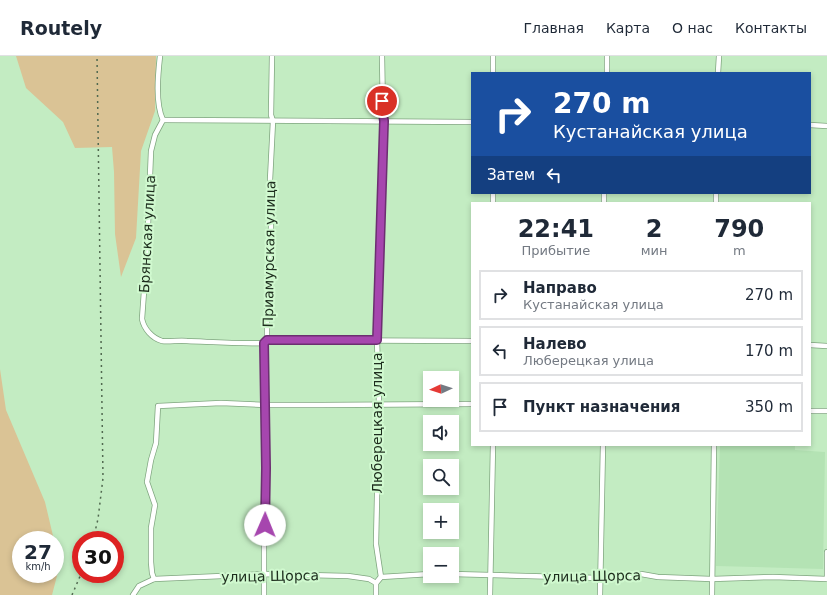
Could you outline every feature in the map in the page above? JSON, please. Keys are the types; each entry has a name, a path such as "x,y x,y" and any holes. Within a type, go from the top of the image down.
{"street":[{"path":"160,56 158,99 160,113 163,120 471,122"},
{"name":"Приамурская улица","path":"264,595 266,342 271,227 270,180 274,121 271,115 272,56"},
{"name":"Люберецкая улица","path":"381,577 376,544 379,404 377,340 384,121 382,56"},
{"path":"493,56 493,72"},
{"path":"607,56 607,72"},
{"path":"718,72 719,56"},
{"name":"Брянская улица","path":"163,120 154,135 151,151 147,250 142,319 143,324 146,330 154,337 162,341 184,340 245,344 266,342"},
{"path":"811,125 827,126"},
{"path":"266,342 377,340 471,341"},
{"path":"811,345 827,346"},
{"path":"133,595 139,586 154,579 151,562 151,528 155,505 147,482 156,443 158,406 221,403 266,405 471,404"},
{"path":"811,411 827,411"},
{"path":"490,595 493,446"},
{"path":"600,595 603,446"},
{"path":"712,595 714,446"},
{"path":"827,552 827,579"},
{"name":"улица Щорса","path":"154,579 265,574 348,576 369,579 376,583"},
{"path":"376,595 376,583 381,577 423,574"},
{"name":"улица Щорса","path":"459,574 600,578 628,577 641,574 658,578 712,579 773,577 827,579"}],"shaded area":[{"path":"16,56 156,56 155,111 141,151 136,238 121,277 115,234 112,147 75,148 63,122 26,88"},
{"path":"0,369 6,410 45,502 52,531 12,531 12,583 55,583 52,595 0,595"},
{"path":"720,446 795,446 795,450 825,452 823,569 716,566"}],"railway":[{"path":"95,531 103,478 97,56"},
{"path":"72,595 77,583"}],"route":[{"path":"265,525 266,468 264,343 267,340 377,340 384,121 382,101"}]}
